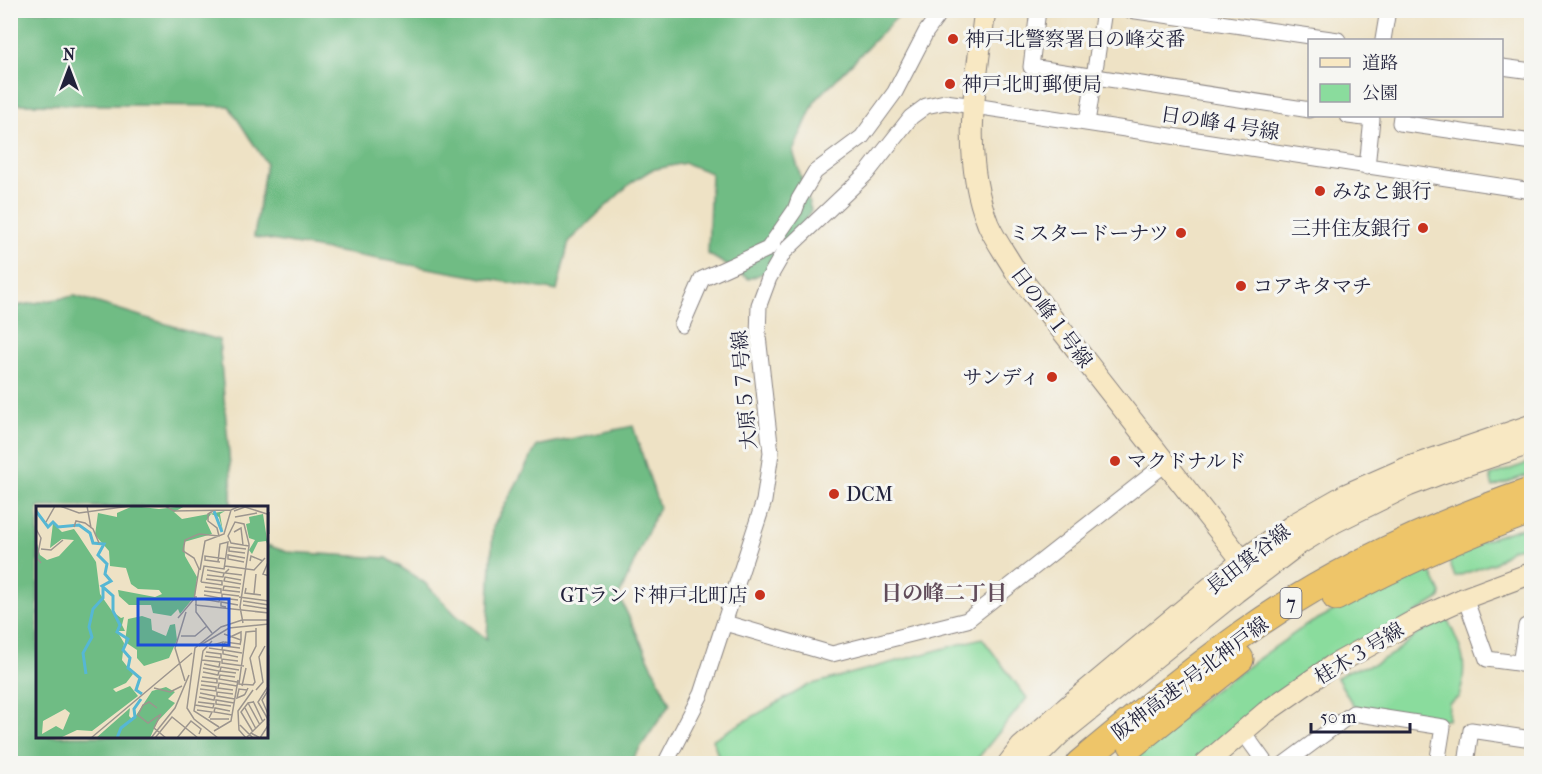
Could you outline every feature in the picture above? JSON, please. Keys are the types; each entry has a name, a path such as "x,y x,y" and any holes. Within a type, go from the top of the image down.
{"highway":[{"name":"阪神高速7号北神戸線","path":"1079,764 1183,678 1245,632 1324,582 1427,530 1532,490"},
{"name":"阪神高速7号北神戸線","path":"1108,764 1257,646 1335,598 1392,567 1478,529 1532,510"}],"street":[{"path":"682,325 702,279 744,262 768,249 795,210 815,172 862,137 896,92 927,32 942,10"},
{"name":"日の峰１号線","path":"985,10 971,146 977,186 988,225 1016,272 1249,569"},
{"path":"1038,10 1031,67 1308,110"},
{"path":"1087,123 1104,10"},
{"path":"1130,10 1331,39"},
{"path":"1383,39 1388,10"},
{"path":"1503,67 1532,71"},
{"name":"大原５７号線","path":"665,764 701,694 764,501 771,453 758,336 759,305 769,278 784,252 867,173 911,117 926,106 945,102 974,106"},
{"name":"日の峰４号線","path":"974,106 1532,191"},
{"path":"1356,117 1372,119 1367,167"},
{"path":"1401,117 1400,123 1532,142"},
{"path":"795,210 808,228"},
{"name":"長田箕谷線","path":"1030,764 1060,734 1249,569 1296,523 1347,494 1404,469 1532,425"},
{"name":"長田箕谷線","path":"1008,764 1021,747 1074,700 1249,569 1299,544 1370,503 1442,473 1532,443"},
{"path":"725,623 832,654 967,620 1165,464"},
{"name":"桂木３号線","path":"1205,764 1266,712 1332,666 1414,621 1465,598 1532,573"},
{"path":"1465,598 1486,659 1526,664 1526,626 1532,624"},
{"path":"1284,764 1353,713 1443,727 1437,764"},
{"path":"1466,764 1471,730 1532,739"},
{"path":"1243,732 1266,764"}],"green space":[{"path":"11,11 903,11 815,101 793,151 811,210 780,266 749,279 708,254 711,173 685,163 651,170 632,182 569,241 557,291 254,237 266,163 229,106 11,104"},
{"path":"75,296 219,340 231,477 231,506 36,506 36,738 268,738 268,545 287,552 387,558 425,583 456,615 487,639 493,527 537,446 633,426 659,507 619,596 670,704 630,763 11,763 11,307"},
{"path":"1531,462 1531,474 1493,487 1490,476"},
{"path":"1531,525 1531,545 1512,549 1494,563 1455,577 1447,556"},
{"path":"1426,562 1441,593 1440,598 1260,710 1194,763 1128,764 1210,693 1305,626"},
{"path":"1447,618 1460,648 1464,665 1459,697 1449,703 1448,720 1354,707 1337,678 1347,671 1375,664 1394,653 1419,633"},
{"path":"982,638 1027,698 974,763 720,763 713,739 809,685"}],"place":[{"name":"神戸北警察署日の峰交番","path":"953,39"},
{"name":"神戸北町郵便局","path":"950,84"},
{"name":"みなと銀行","path":"1320,191"},
{"name":"三井住友銀行","path":"1423,228"},
{"name":"ミスタードーナツ","path":"1181,233"},
{"name":"コアキタマチ","path":"1241,286"},
{"name":"サンディ","path":"1052,377"},
{"name":"マクドナルド","path":"1115,461"},
{"name":"DCM","path":"834,494"},
{"name":"GTランド神戸北町店","path":"760,595"}],"district":[{"name":"日の峰二丁目","path":"944,593"}]}
